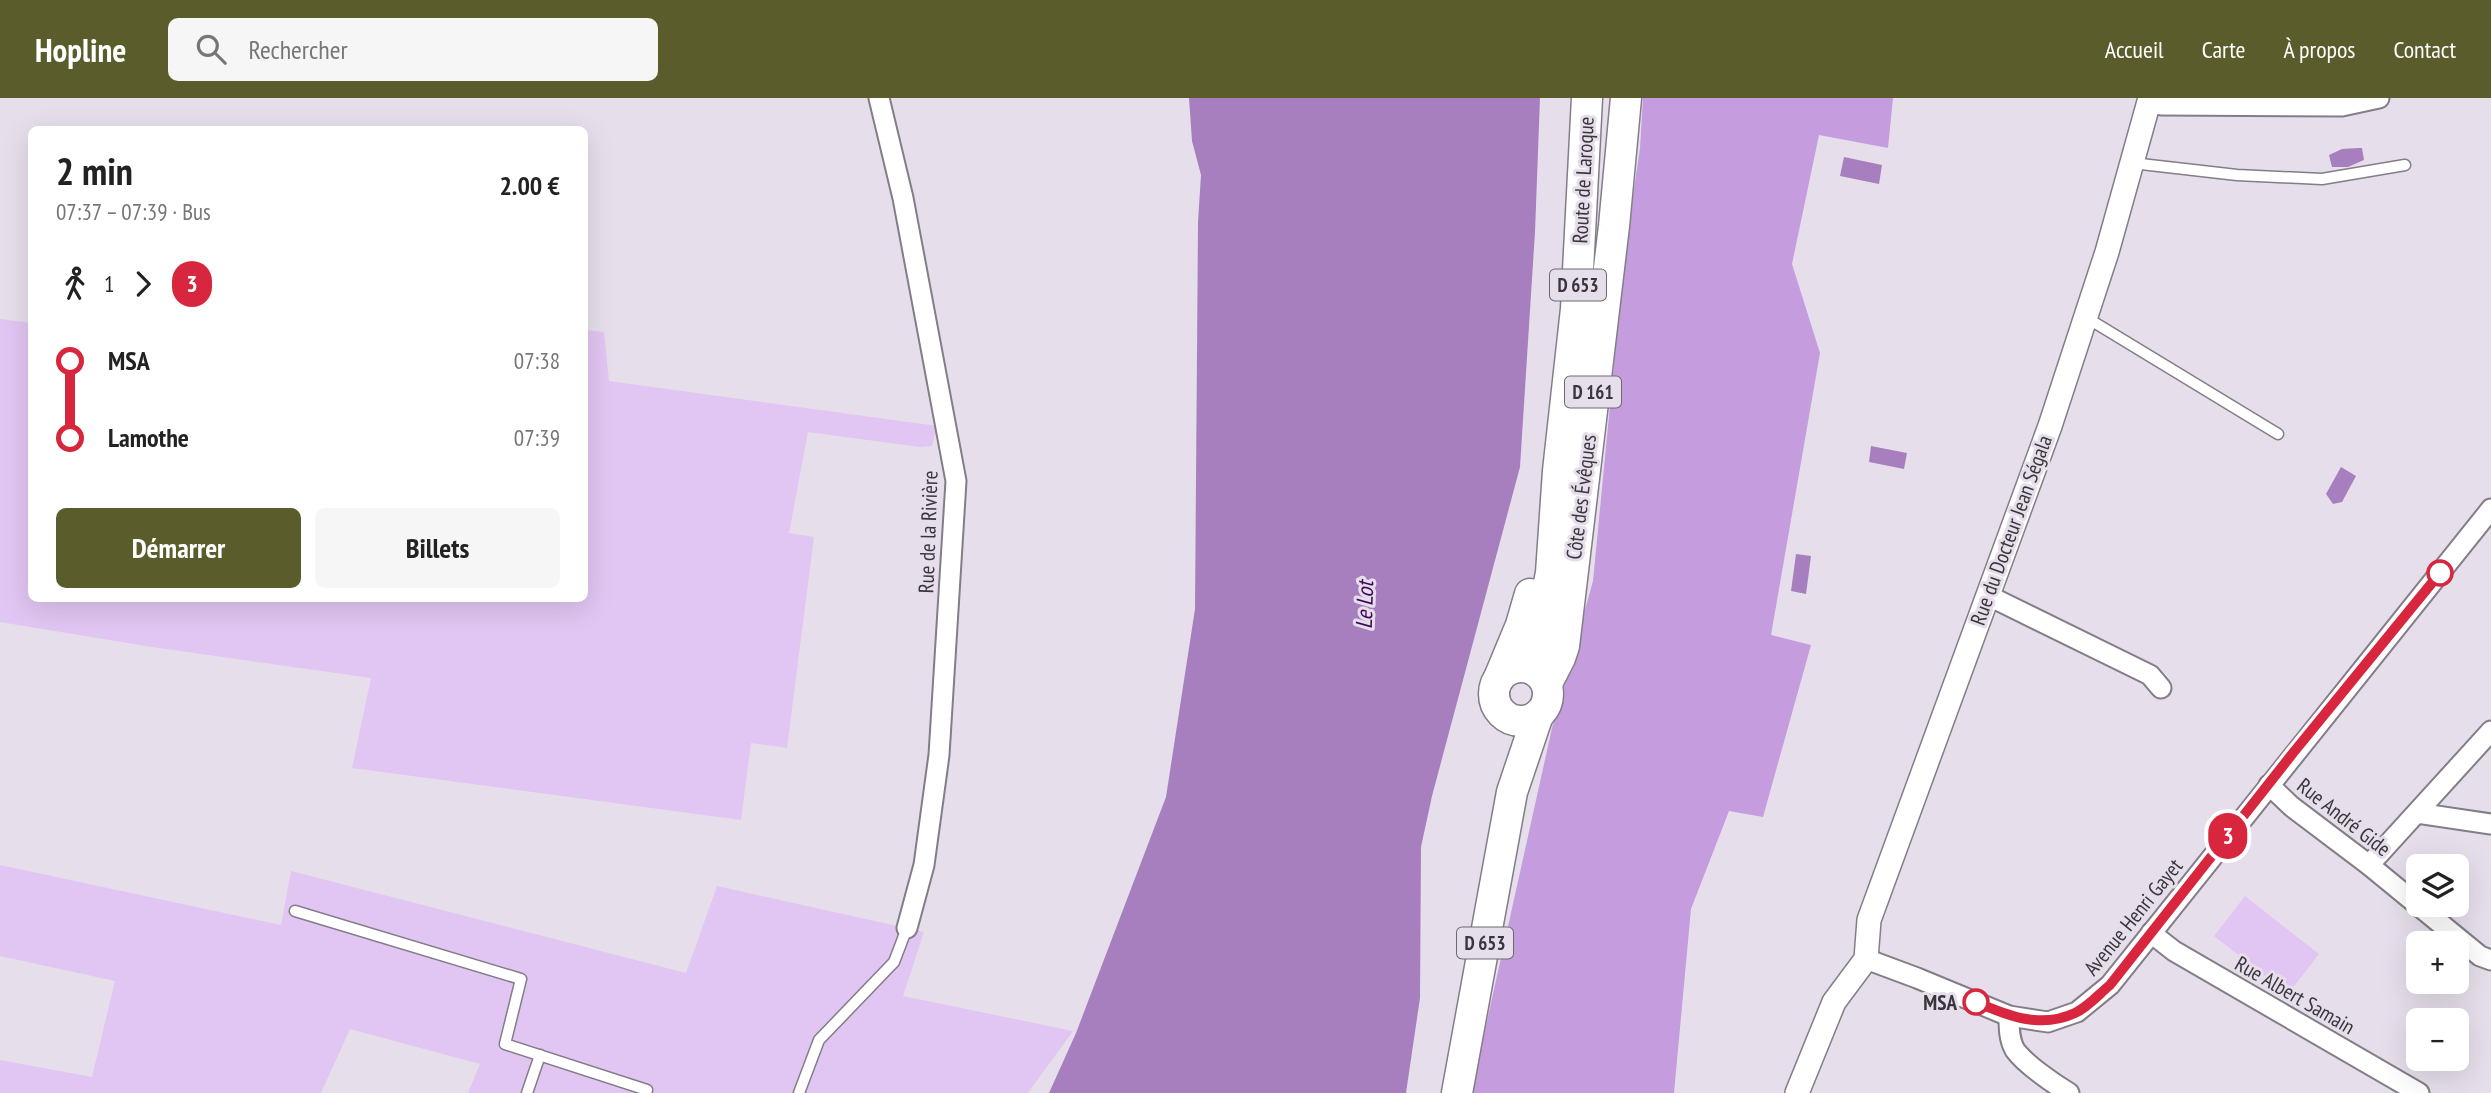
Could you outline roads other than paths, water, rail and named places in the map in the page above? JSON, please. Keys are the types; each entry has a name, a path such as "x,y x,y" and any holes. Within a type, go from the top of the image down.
{"main road":[{"name":"Route de Laroque","path":"1539,676 1576,309 1587,98"},
{"name":"Côte des Évêques","path":"1539,676 1560,658 1564,646 1614,226 1626,98"},
{"name":"Route de Laroque","path":"1499,678 1521,625 1534,581 1558,471"},
{"path":"1514,667 1539,676 1548,701 1538,715 1523,721 1507,718 1495,704 1494,686 1499,678 1514,667"},
{"name":"D 653","path":"1457,1093 1512,792 1538,715"},
{"name":"D 653","path":"1507,718 1512,746 1512,792"}],"street":[{"name":"Rue de la Rivière","path":"880,98 903,198 956,481 939,755 924,865 907,928"},
{"path":"2150,100 2161,105 2342,106 2379,98"},
{"name":"Rue du Docteur Jean Ségala","path":"1866,959 1869,920 2050,426 2150,100"},
{"name":"Avenue Henri Gayet","path":"1866,959 2009,1016 2048,1021 2077,1012 2110,985 2491,509"},
{"path":"1987,595 2150,675 2161,688"},
{"path":"2369,865 2491,731"},
{"name":"Rue André Gide","path":"2269,785 2291,806 2369,865 2480,956 2491,960"},
{"path":"2417,813 2491,824"},
{"name":"Rue Albert Samain","path":"2151,933 2174,951 2418,1093"},
{"path":"1797,1093 1834,1002 1866,959"},
{"path":"2009,1016 2008,1030 2015,1049 2051,1082 2069,1093"}],"lane":[{"path":"2132,163 2237,175 2322,178 2405,165"},
{"path":"2085,317 2278,434"},
{"path":"295,911 521,979 505,1044 647,1090"},
{"path":"799,1093 819,1040 894,962 907,928"},
{"path":"527,1093 540,1055"}],"water":[{"name":"Le Lot","path":"1189,98 1540,98 1535,232 1520,467 1432,796 1421,847 1420,998 1406,1093 1049,1093 1076,1033 1166,797 1195,609 1198,222 1201,175 1192,141"},
{"path":"2362,148 2364,160 2348,167 2332,167 2329,155 2342,149"},
{"path":"1844,157 1882,165 1879,184 1840,176"},
{"path":"1871,446 1907,453 1904,469 1869,462"},
{"path":"2341,467 2356,476 2342,502 2333,504 2326,494"},
{"path":"1796,554 1811,556 1806,594 1791,591"}],"place":[{"name":"MSA","path":"1976,1002"}]}
